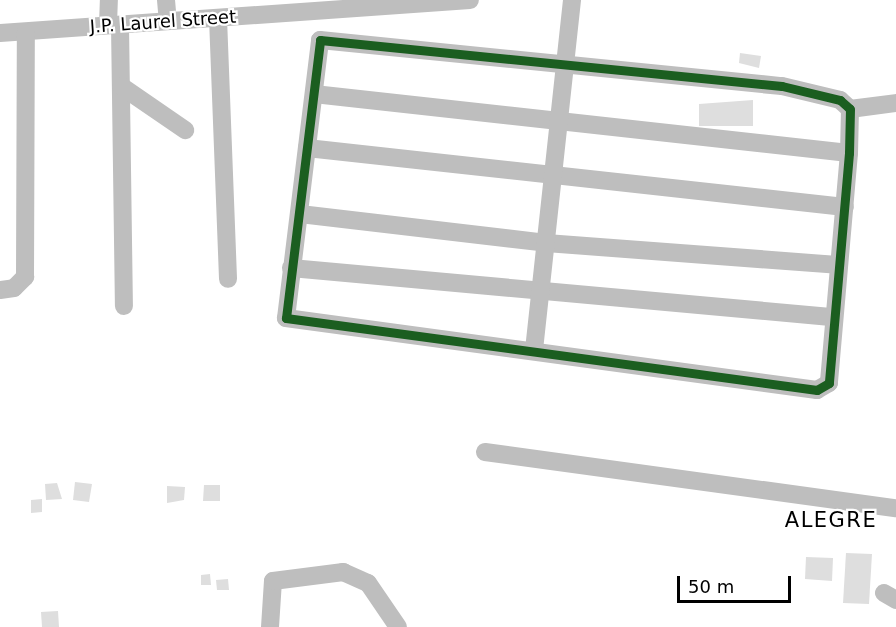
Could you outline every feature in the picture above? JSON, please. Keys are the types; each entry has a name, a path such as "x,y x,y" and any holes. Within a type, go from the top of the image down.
{"street":[{"path":"109,0 121,86 124,306"},
{"path":"166,0 168,21"},
{"name":"J.P. Laurel Street","path":"0,33 470,0"},
{"path":"534,350 561,125 572,0"},
{"path":"218,18 228,279"},
{"path":"0,290 14,288 25,277 26,32"},
{"path":"320,40 782,86 840,100 850,109 849,153 845,207 831,317 829,383 817,390 286,318 314,94 320,40"},
{"path":"121,86 185,130"},
{"path":"314,94 561,125 849,153"},
{"path":"850,109 896,103"},
{"path":"307,148 554,177 845,207"},
{"path":"300,214 546,243 837,265"},
{"path":"291,268 541,288 831,317"},
{"path":"485,452 896,508"},
{"path":"270,627 273,581 281,576 343,572 368,583 398,627"}],"building":[{"path":"740,53 761,56 759,68 739,63"},
{"path":"753,100 753,126 699,126 699,104"},
{"path":"75,482 92,484 89,502 73,500"},
{"path":"57,483 62,499 46,500 45,484"},
{"path":"204,485 220,485 220,501 203,501"},
{"path":"167,486 185,487 184,500 167,503"},
{"path":"42,499 42,512 31,513 31,500"},
{"path":"846,553 872,554 869,604 843,603"},
{"path":"806,557 833,558 832,581 805,579"},
{"path":"210,574 211,585 201,585 201,575"},
{"path":"228,579 229,590 217,590 216,580"},
{"path":"58,611 59,627 42,627 41,612"}],"cycle path":[{"path":"320,40 782,86 840,100 850,109 849,153 829,383 817,390 286,318 320,40"}],"district":[{"name":"ALEGRE","path":"831,520"}]}
